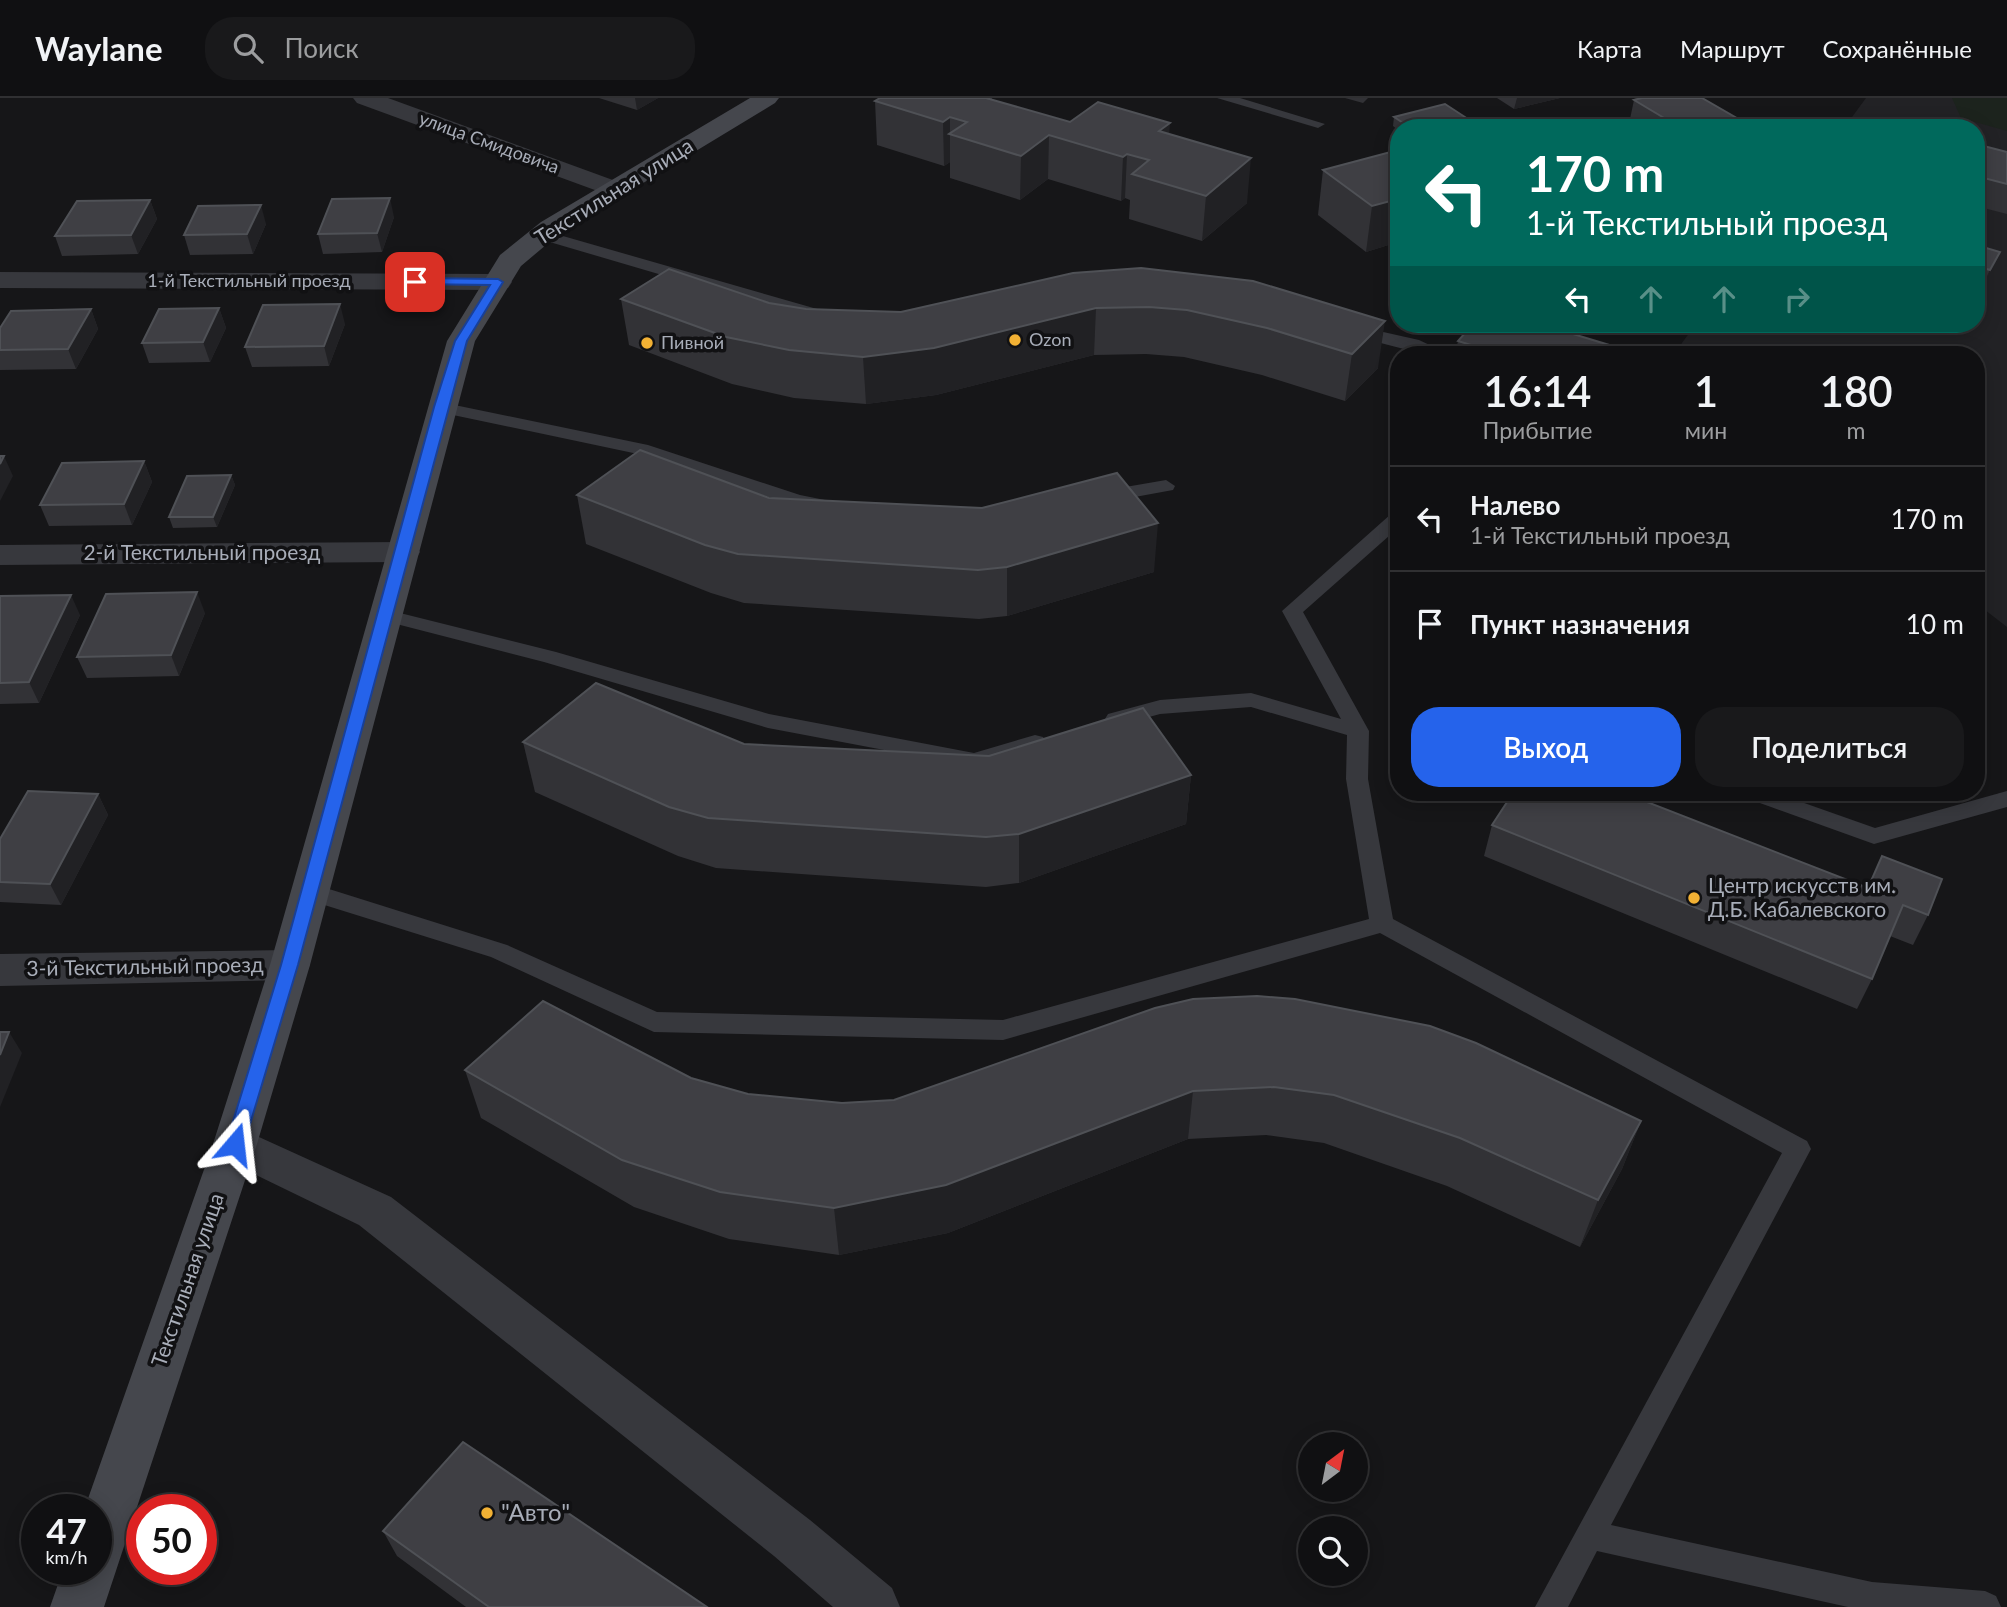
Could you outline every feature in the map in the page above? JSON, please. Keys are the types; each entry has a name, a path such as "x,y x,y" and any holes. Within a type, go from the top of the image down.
{"main road":[{"name":"Текстильная улица","path":"112,1503 235,1144 290,965 384,615 404,552 440,407 461,341 510,261 542,235 612,188 766,98"},
{"path":"77,1607 84,1585"}],"street":[{"name":"улица Смидовича","path":"365,98 612,188"},
{"name":"1-й Текстильный проезд","path":"0,280 498,282"},
{"name":"2-й Текстильный проезд","path":"0,555 404,552"},
{"name":"3-й Текстильный проезд","path":"0,970 290,965"},
{"path":"235,1144 375,1211 792,1538 873,1607"}],"lane":[{"path":"1224,98 1318,124"},
{"path":"542,235 838,319"},
{"path":"1332,326 1418,346"},
{"path":"440,407 642,449 796,500 835,508"},
{"path":"1086,499 1166,486"},
{"path":"1382,924 1356,779 1358,731 1293,611 1390,525"},
{"path":"384,615 549,657 768,721 974,760 1054,737"},
{"path":"1093,726 1160,707 1251,700 1358,731"},
{"path":"1776,801 1874,836 2007,799"},
{"path":"310,892 499,951 654,1022 1003,1030 1382,924 1798,1149 1551,1607"},
{"path":"1590,1535 1872,1597 1985,1607"}],"shaded area":[{"path":"1866,98 2007,98 2007,627 1985,610 1985,346 1680,346 1689,333 1985,333 1985,119 1851,119"},
{"path":"1952,98 2007,98 2007,131 1985,125 1985,119 1961,118"}],"building":[{"path":"880,98 986,98 1070,122 1098,102 1170,123 1159,131 1251,158 1206,196 1132,174 1149,160 1127,154 1123,157 1049,135 1021,156 949,134 967,122 950,117 943,122 875,101"},
{"path":"1702,98 1738,119 1666,119 1634,100"},
{"path":"1445,104 1468,119 1397,119 1394,117"},
{"path":"1985,146 2007,152 2007,184 1985,178"},
{"path":"1390,152 1390,201 1372,206 1323,170"},
{"path":"390,198 377,233 318,234 332,199"},
{"path":"150,200 131,235 55,236 77,201"},
{"path":"261,205 247,234 184,235 198,206"},
{"path":"1985,248 2000,252 1990,270 1985,269"},
{"path":"1141,268 1253,281 1385,321 1352,354 1267,328 1187,310 1149,307 1096,308 934,348 863,357 789,350 726,337 621,299 669,269 769,303 806,309 901,312 1073,273"},
{"path":"340,304 324,346 245,347 263,305"},
{"path":"219,308 203,342 142,343 159,309"},
{"path":"91,309 68,349 0,350 0,328 11,311"},
{"path":"1465,333 1570,333 1613,346 1474,346 1458,341"},
{"path":"640,450 769,498 982,508 1117,473 1158,523 1007,567 978,570 738,554 705,545 577,495"},
{"path":"144,461 124,504 40,505 62,463"},
{"path":"231,475 213,517 169,517 187,476"},
{"path":"197,592 171,655 77,657 106,594"},
{"path":"71,595 29,682 0,683 0,596"},
{"path":"596,683 744,744 989,756 1143,708 1191,775 1019,834 986,837 708,818 669,807 523,742"},
{"path":"28,791 98,794 50,884 0,882 0,839"},
{"path":"1508,801 1645,801 1868,888 1882,856 1942,879 1928,915 1903,905 1872,979 1492,825"},
{"path":"1257,996 1295,999 1430,1026 1476,1043 1641,1121 1598,1200 1460,1138 1334,1095 1274,1087 1193,1091 946,1185 834,1208 720,1192 622,1160 465,1070 543,1001 691,1078 748,1094 842,1103 894,1100 1155,1008 1193,999"},
{"path":"0,1032 9,1032 0,1055"},
{"name":"\"Авто\"","path":"463,1442 707,1607 489,1607 383,1531"}],"place":[{"name":"Ozon","path":"1015,340"},
{"name":"Пивной","path":"647,343"},
{"name":"Центр искусств им. Д.Б. Кабалевского","path":"1694,898"},
{"name":"\"Авто\"","path":"487,1513"}],"route":[{"path":"235,1144 290,965 384,615 404,552 440,407 461,341 498,282 415,282"}]}
